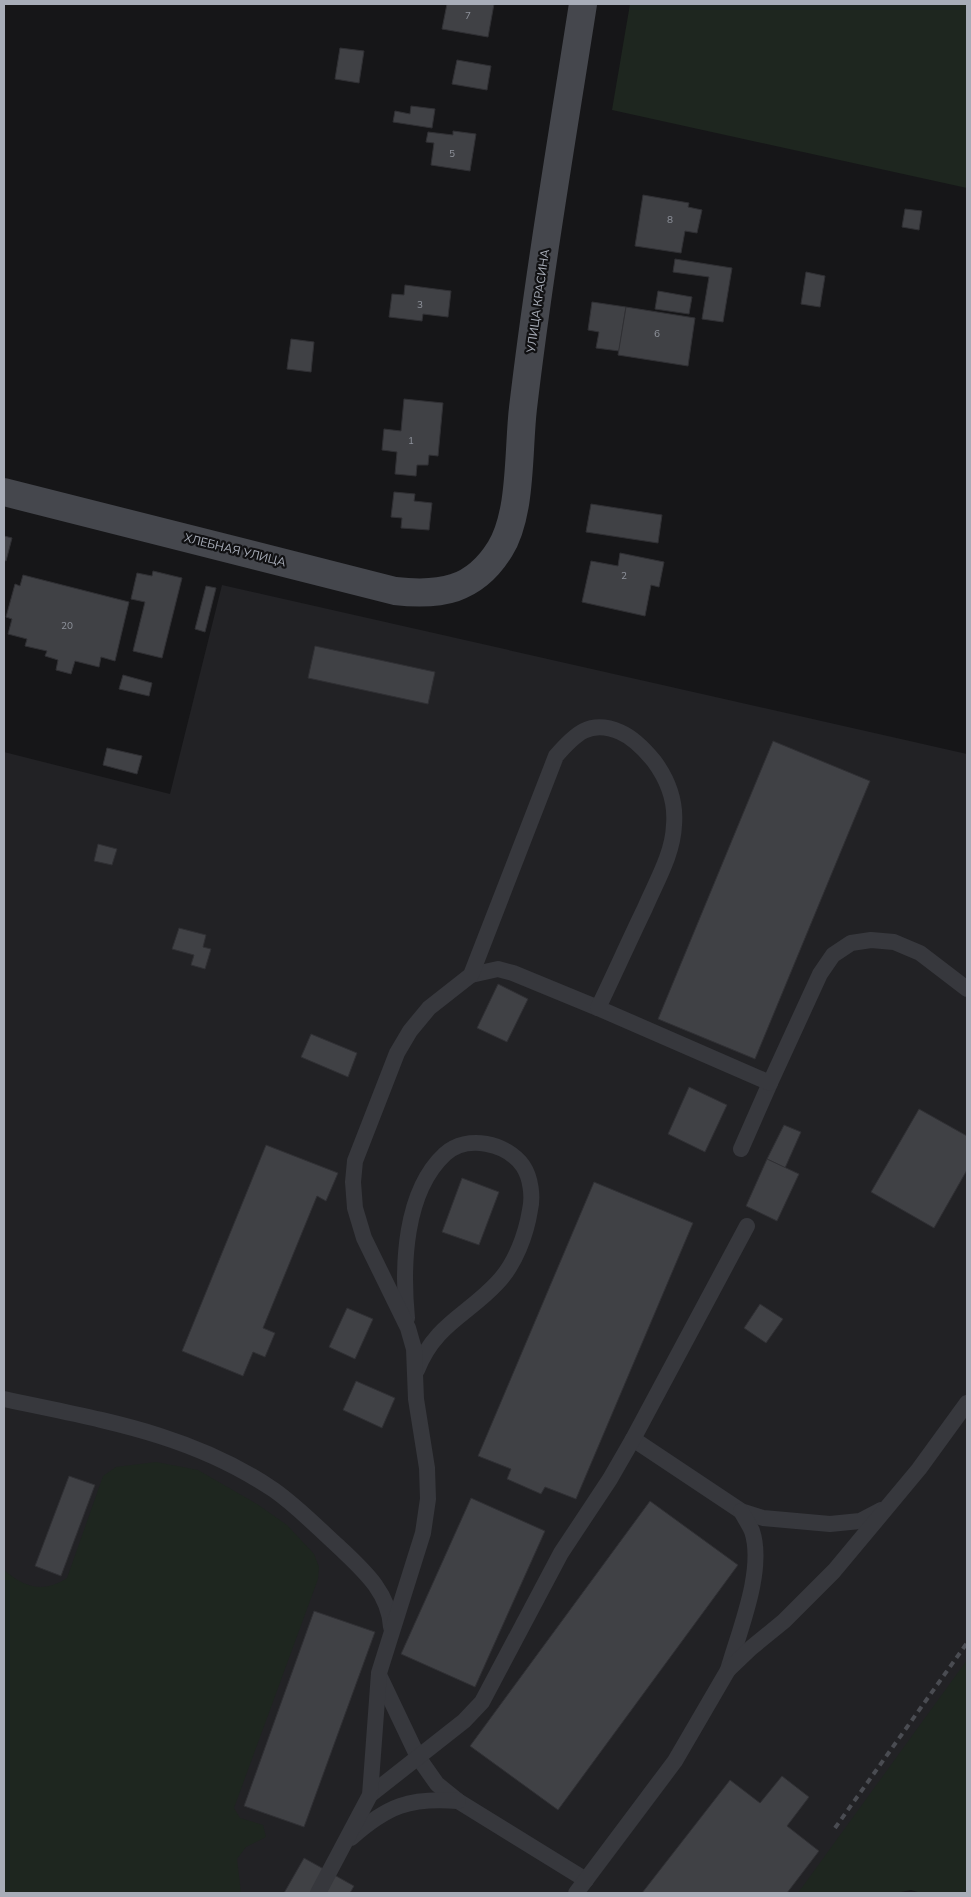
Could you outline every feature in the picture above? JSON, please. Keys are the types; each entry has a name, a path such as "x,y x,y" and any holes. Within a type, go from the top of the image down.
{"street":[{"name":"УЛИЦА КРАСИНА","path":"466,583 484,568 500,550 513,517 523,408 583,4"},
{"name":"ХЛЕБНАЯ УЛИЦА","path":"4,492 395,591 422,594 447,592 466,583"}],"lane":[{"path":"471,975 556,756 569,741 586,729 604,725 623,733 645,749 662,772 672,797 674,826 668,857 598,1008"},
{"path":"741,1149 820,974 833,955 852,944 871,940 894,942 920,953 967,989"},
{"path":"370,1795 378,1673 422,1533 428,1499 427,1468 416,1399 414,1349 408,1328 364,1238 355,1208 353,1182 355,1161 397,1053 410,1031 429,1008 471,975 498,969 513,973 598,1008 770,1083"},
{"path":"408,1328 404,1288 408,1234 413,1213 434,1165 447,1152 463,1144 476,1142 494,1146 509,1153 523,1166 531,1192 530,1210 516,1256 494,1287 434,1338 424,1352 416,1374"},
{"path":"318,1893 370,1795 464,1721 482,1702 561,1553 606,1487 633,1440 747,1226"},
{"path":"4,1400 143,1429 209,1453 243,1471 275,1491 304,1514 364,1571 387,1604 390,1614 391,1632"},
{"path":"378,1673 418,1757 437,1784 458,1801 581,1887 675,1761 728,1670 784,1621 834,1572 919,1469 967,1403"},
{"path":"633,1440 741,1511 763,1518 830,1524 860,1521 888,1507"},
{"path":"728,1670 752,1582 755,1556 752,1532 741,1511"},
{"path":"343,1846 374,1818 404,1804 430,1799 458,1801"}],"shaded area":[{"path":"630,4 967,4 967,188 612,110"},
{"path":"222,585 967,754 967,1715 840,1893 37,1893 4,1886 4,752 170,794"},
{"path":"156,1462 198,1470 257,1504 287,1525 314,1554 319,1567 318,1579 234,1808 240,1818 263,1825 266,1837 246,1847 237,1859 241,1893 4,1893 4,1570 19,1581 34,1586 50,1586 67,1578 103,1476 116,1467"},
{"path":"967,1660 967,1893 921,1893 911,1890 896,1893 798,1893"}],"building":[{"path":"447,4 494,4 488,37 442,29"},
{"path":"340,48 364,51 359,83 335,79"},
{"path":"457,60 491,66 487,90 452,84"},
{"path":"411,106 435,109 432,128 393,122 395,111 410,114"},
{"path":"453,131 476,134 470,171 431,165 434,143 426,142 428,132 453,135"},
{"path":"643,195 689,203 688,207 702,210 697,233 685,231 681,253 635,246"},
{"path":"905,209 922,211 919,230 902,227"},
{"path":"675,259 732,268 723,322 702,319 709,277 673,272"},
{"path":"806,272 825,276 820,307 801,304"},
{"path":"405,285 451,291 448,317 423,314 422,321 389,317 392,294 404,295"},
{"path":"658,291 692,297 689,314 655,309"},
{"path":"592,302 626,307 619,351 596,348 599,332 588,330"},
{"path":"626,307 695,318 688,366 618,355"},
{"path":"291,339 314,342 311,372 287,369"},
{"path":"404,399 443,403 438,456 429,455 428,465 417,465 416,476 395,474 397,452 382,450 384,429 401,431"},
{"path":"394,492 415,494 414,501 432,503 429,530 401,528 402,518 391,517"},
{"path":"591,504 662,515 658,543 586,532"},
{"path":"4,536 12,538 6,561 4,560"},
{"path":"620,553 664,562 659,587 651,585 645,616 582,602 591,561 618,566"},
{"path":"153,571 182,578 162,658 133,651 145,602 131,599 137,573 152,576"},
{"path":"23,575 129,602 115,661 101,657 99,667 75,661 71,674 56,670 58,660 45,656 47,651 25,646 27,639 8,634 12,619 6,617 15,584 20,586"},
{"path":"206,586 216,588 205,632 195,629"},
{"path":"315,646 435,672 428,704 308,678"},
{"path":"123,675 152,683 149,696 119,689"},
{"path":"773,741 870,781 755,1059 658,1019"},
{"path":"107,748 142,756 137,774 103,765"},
{"path":"98,844 117,849 112,865 94,861"},
{"path":"179,928 206,935 203,947 211,949 205,969 191,965 194,955 172,949"},
{"path":"498,984 528,999 507,1042 477,1028"},
{"path":"311,1034 357,1053 348,1077 301,1057"},
{"path":"689,1087 727,1105 705,1152 668,1134"},
{"path":"919,1109 967,1136 967,1170 934,1228 871,1192"},
{"path":"784,1125 801,1132 785,1168 767,1159"},
{"path":"266,1145 338,1173 326,1201 317,1196 263,1328 275,1333 265,1357 253,1352 243,1376 182,1351"},
{"path":"767,1159 799,1174 777,1221 746,1206"},
{"path":"462,1178 499,1192 479,1245 442,1232"},
{"path":"594,1182 693,1223 576,1499 545,1487 541,1494 507,1479 511,1469 478,1456"},
{"path":"760,1304 783,1319 766,1343 744,1328"},
{"path":"347,1308 373,1319 355,1359 329,1347"},
{"path":"356,1381 395,1398 382,1428 343,1410"},
{"path":"69,1476 95,1485 61,1576 35,1566"},
{"path":"471,1498 545,1531 475,1687 401,1654"},
{"path":"650,1501 738,1565 558,1810 470,1746"},
{"path":"314,1611 375,1632 304,1827 244,1806"},
{"path":"782,1776 809,1797 787,1826 819,1851 787,1893 642,1893 730,1780 760,1803"},
{"path":"304,1858 354,1886 350,1893 284,1893"}],"railway":[{"path":"835,1828 967,1643"}]}
